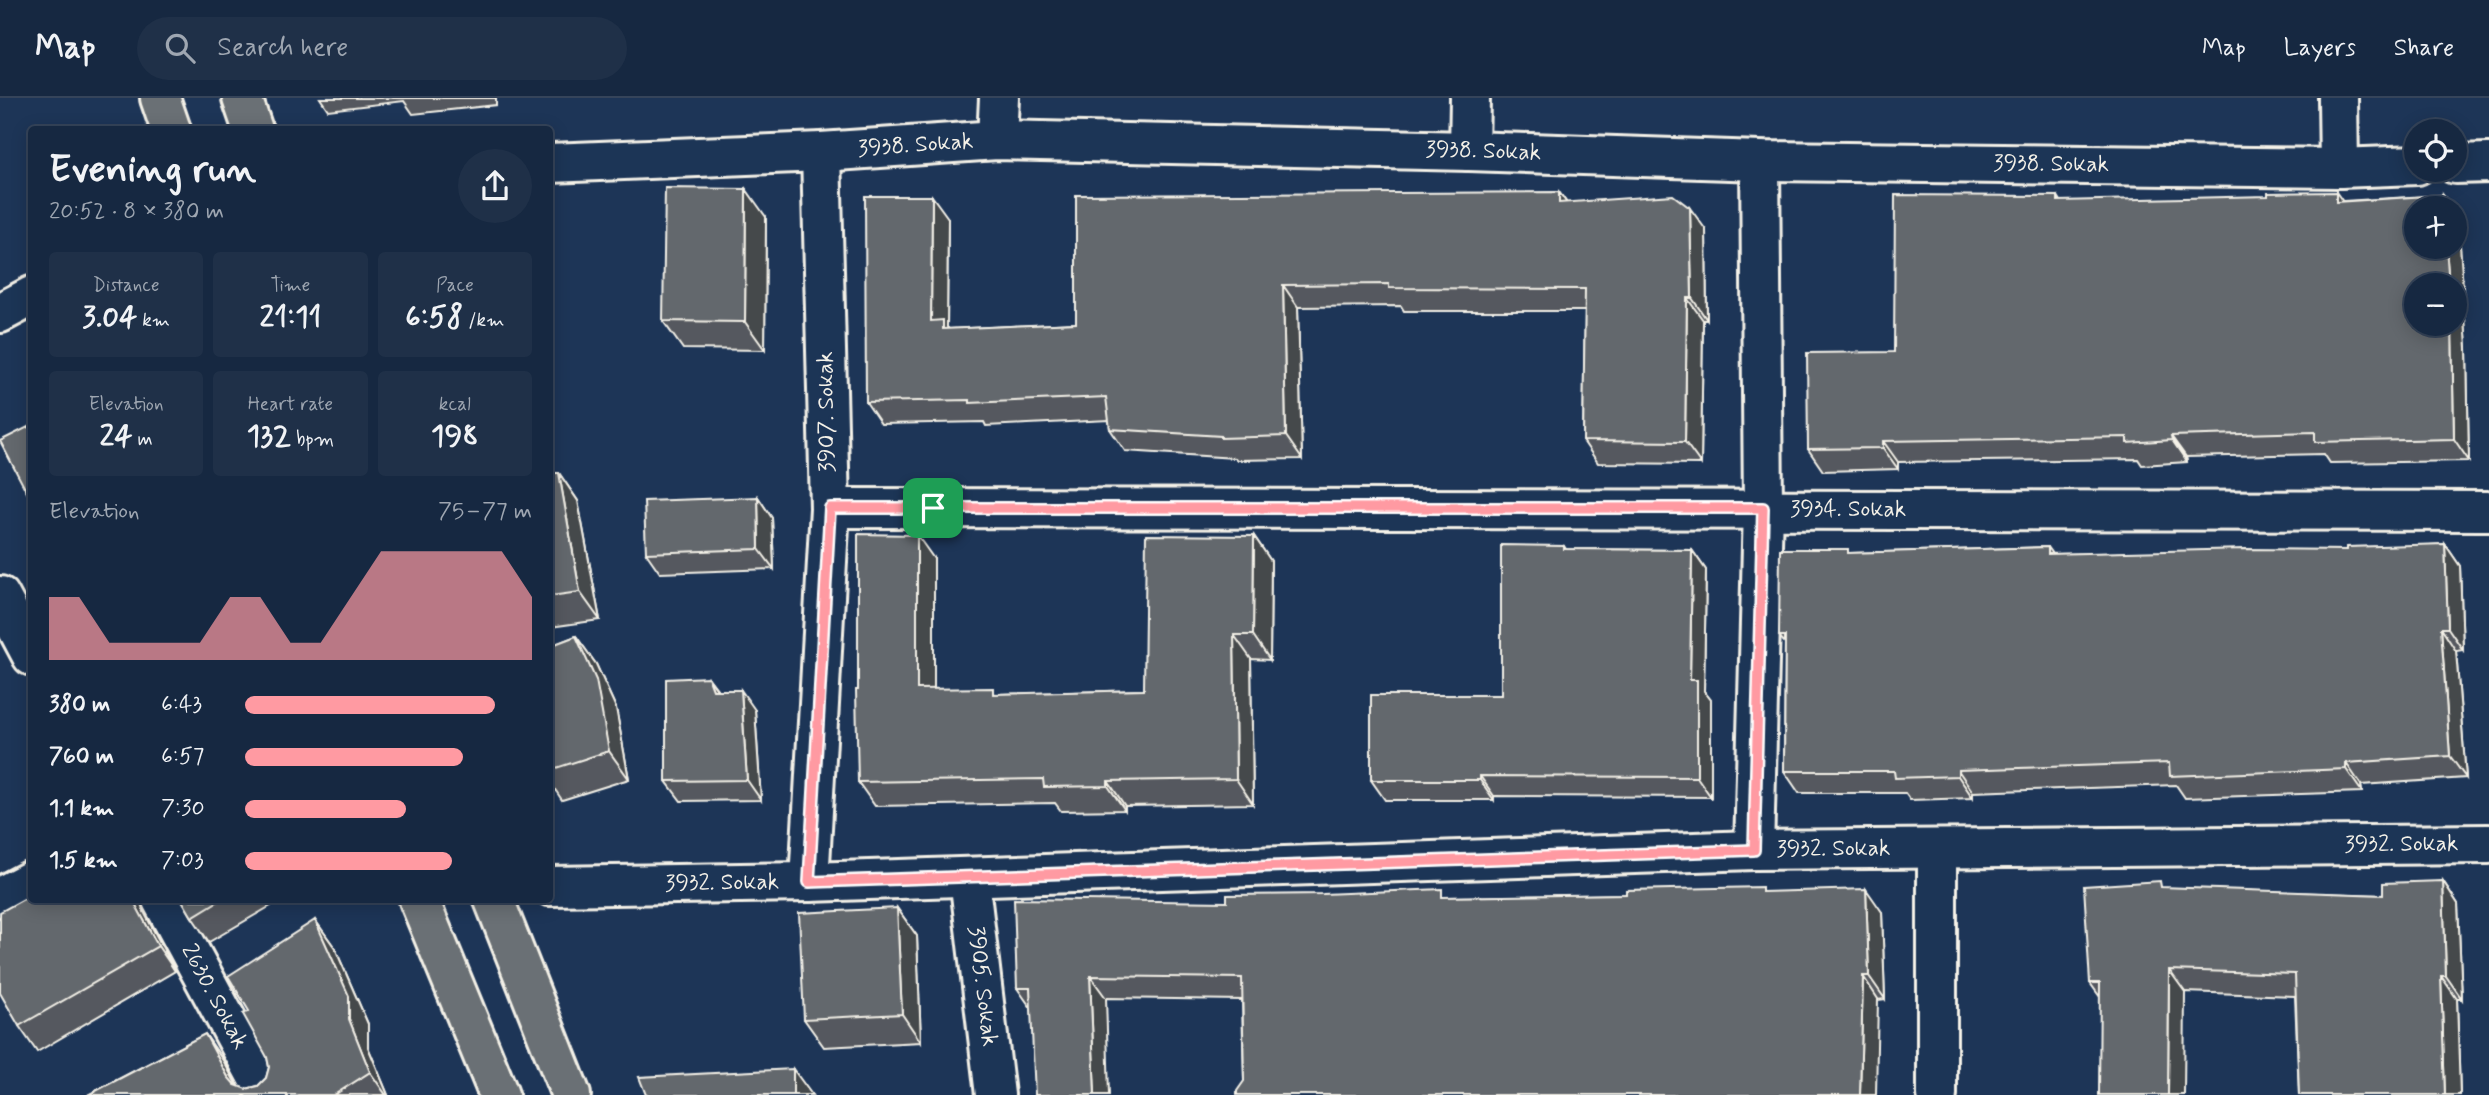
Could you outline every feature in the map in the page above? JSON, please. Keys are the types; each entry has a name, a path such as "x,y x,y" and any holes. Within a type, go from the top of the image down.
{"main road":[{"path":"160,98 170,126"},
{"path":"242,98 252,126"},
{"path":"420,903 499,1095"},
{"path":"495,903 570,1095"}],"street":[{"path":"997,140 999,98"},
{"path":"1469,151 1470,98"},
{"path":"2338,98 2339,168"},
{"name":"3938. Sokak","path":"553,163 821,152 997,140 1760,161 2339,168 2404,166"},
{"name":"3907. Sokak","path":"809,882 830,508 821,152"},
{"path":"1754,850 1763,508 1760,161"},
{"path":"2467,164 2489,163"},
{"path":"0,313 28,298"},
{"name":"3934. Sokak","path":"830,508 2489,511"},
{"path":"0,596 28,648"},
{"name":"3932. Sokak","path":"553,886 809,882 1754,850 2489,844"},
{"path":"1937,850 1937,1095"},
{"name":"3905. Sokak","path":"970,877 995,1095"},
{"path":"0,897 28,882"},
{"name":"2630. Sokak","path":"164,903 267,1095"}],"building":[{"path":"665,188 746,189 745,322 663,321"},
{"path":"1559,192 1559,203 1673,195 1690,208 1692,298 1687,298 1685,442 1583,441 1585,289 1389,288 1389,284 1283,285 1286,436 1221,438 1110,429 1106,397 970,403 970,400 866,402 865,196 932,196 931,321 943,320 943,329 1076,323 1076,195"},
{"path":"2336,192 2336,202 2404,198 2404,259 2447,259 2448,273 2404,273 2404,336 2452,336 2454,439 2315,442 2315,432 2171,436 2172,440 2127,443 2127,437 1883,441 1883,448 1808,449 1807,353 1894,352 1895,195 2058,196 2058,201 2268,196 2268,193"},
{"path":"28,427 28,494 0,441"},
{"path":"553,473 559,473 580,592 553,596"},
{"path":"758,497 759,549 646,553 644,501"},
{"path":"858,534 917,535 917,689 993,688 993,694 1144,690 1146,535 1254,536 1253,635 1234,635 1236,779 1108,781 1108,786 1044,787 1043,779 858,782"},
{"path":"2445,544 2448,628 2441,628 2450,756 2346,763 2346,769 2170,776 2169,763 1958,770 1958,776 1895,778 1894,771 1784,771 1785,636 1779,636 1780,549 1848,549 1848,553 2048,547 2048,554 2245,549 2347,550 2347,547"},
{"path":"1501,545 1564,546 1564,549 1692,550 1690,680 1697,680 1697,777 1480,776 1480,780 1371,780 1371,695 1501,695"},
{"path":"576,636 596,680 609,751 553,769 553,645"},
{"path":"708,677 713,690 741,690 747,780 666,781 666,679"},
{"path":"2160,881 2161,887 2383,895 2383,883 2443,881 2446,976 2441,976 2445,1095 2299,1095 2295,974 2169,970 2168,1095 2099,1095 2100,983 2090,983 2084,886"},
{"path":"1762,887 1762,892 1866,889 1869,976 1863,976 1860,1095 1237,1095 1244,1081 1242,978 1090,976 1095,1095 1035,1095 1030,988 1017,988 1014,899 1227,902 1227,895 1442,889 1442,897 1626,894 1626,890"},
{"path":"28,897 28,903 135,903 158,946 19,1026 0,993 0,912"},
{"path":"184,903 215,903 192,917"},
{"path":"897,908 902,1014 804,1019 799,913"},
{"path":"315,920 349,996 349,1019 370,1072 334,1095 88,1095 205,1034 235,1085 246,1089 258,1086 266,1078 269,1067 267,1057 243,1014 249,1011 228,976"},
{"path":"793,1069 793,1095 646,1095 639,1077"}],"route":[{"path":"830,508 933,508 1763,508 1754,850 809,882 830,508"}]}
